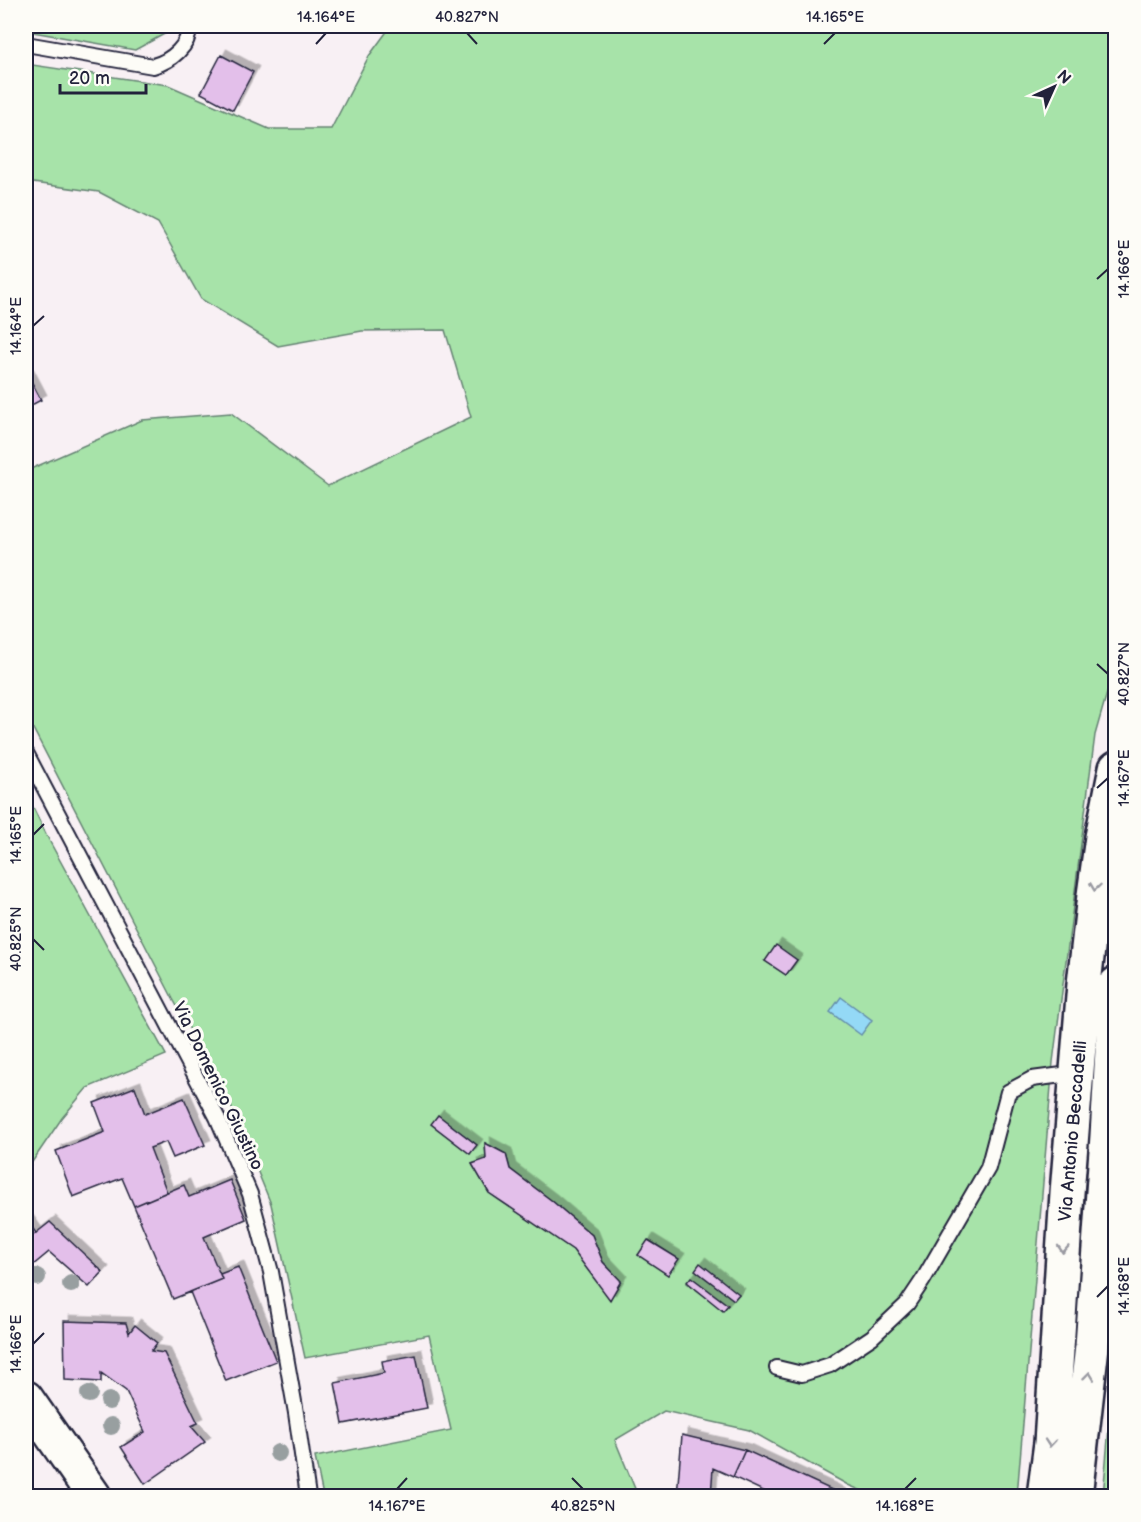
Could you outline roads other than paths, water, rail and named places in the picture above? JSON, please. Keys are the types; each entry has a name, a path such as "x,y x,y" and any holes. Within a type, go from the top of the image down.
{"main road":[{"name":"Via Antonio Beccadelli","path":"1044,1497 1051,1443 1067,1193 1094,895 1102,837 1116,768"},
{"name":"Via Antonio Beccadelli","path":"1075,1497 1092,1346 1116,984"},
{"path":"26,1398 94,1497"}],"lane":[{"path":"26,44 153,66 165,63 182,48 189,26"},
{"name":"Via Domenico Giustino","path":"26,753 217,1117 250,1194 270,1272 296,1413 308,1497"},
{"path":"777,1368 802,1374 830,1365 872,1337 907,1304 988,1168 1008,1092 1032,1079 1077,1073"}],"water":[{"path":"841,997 872,1020 861,1035 830,1012"}]}
